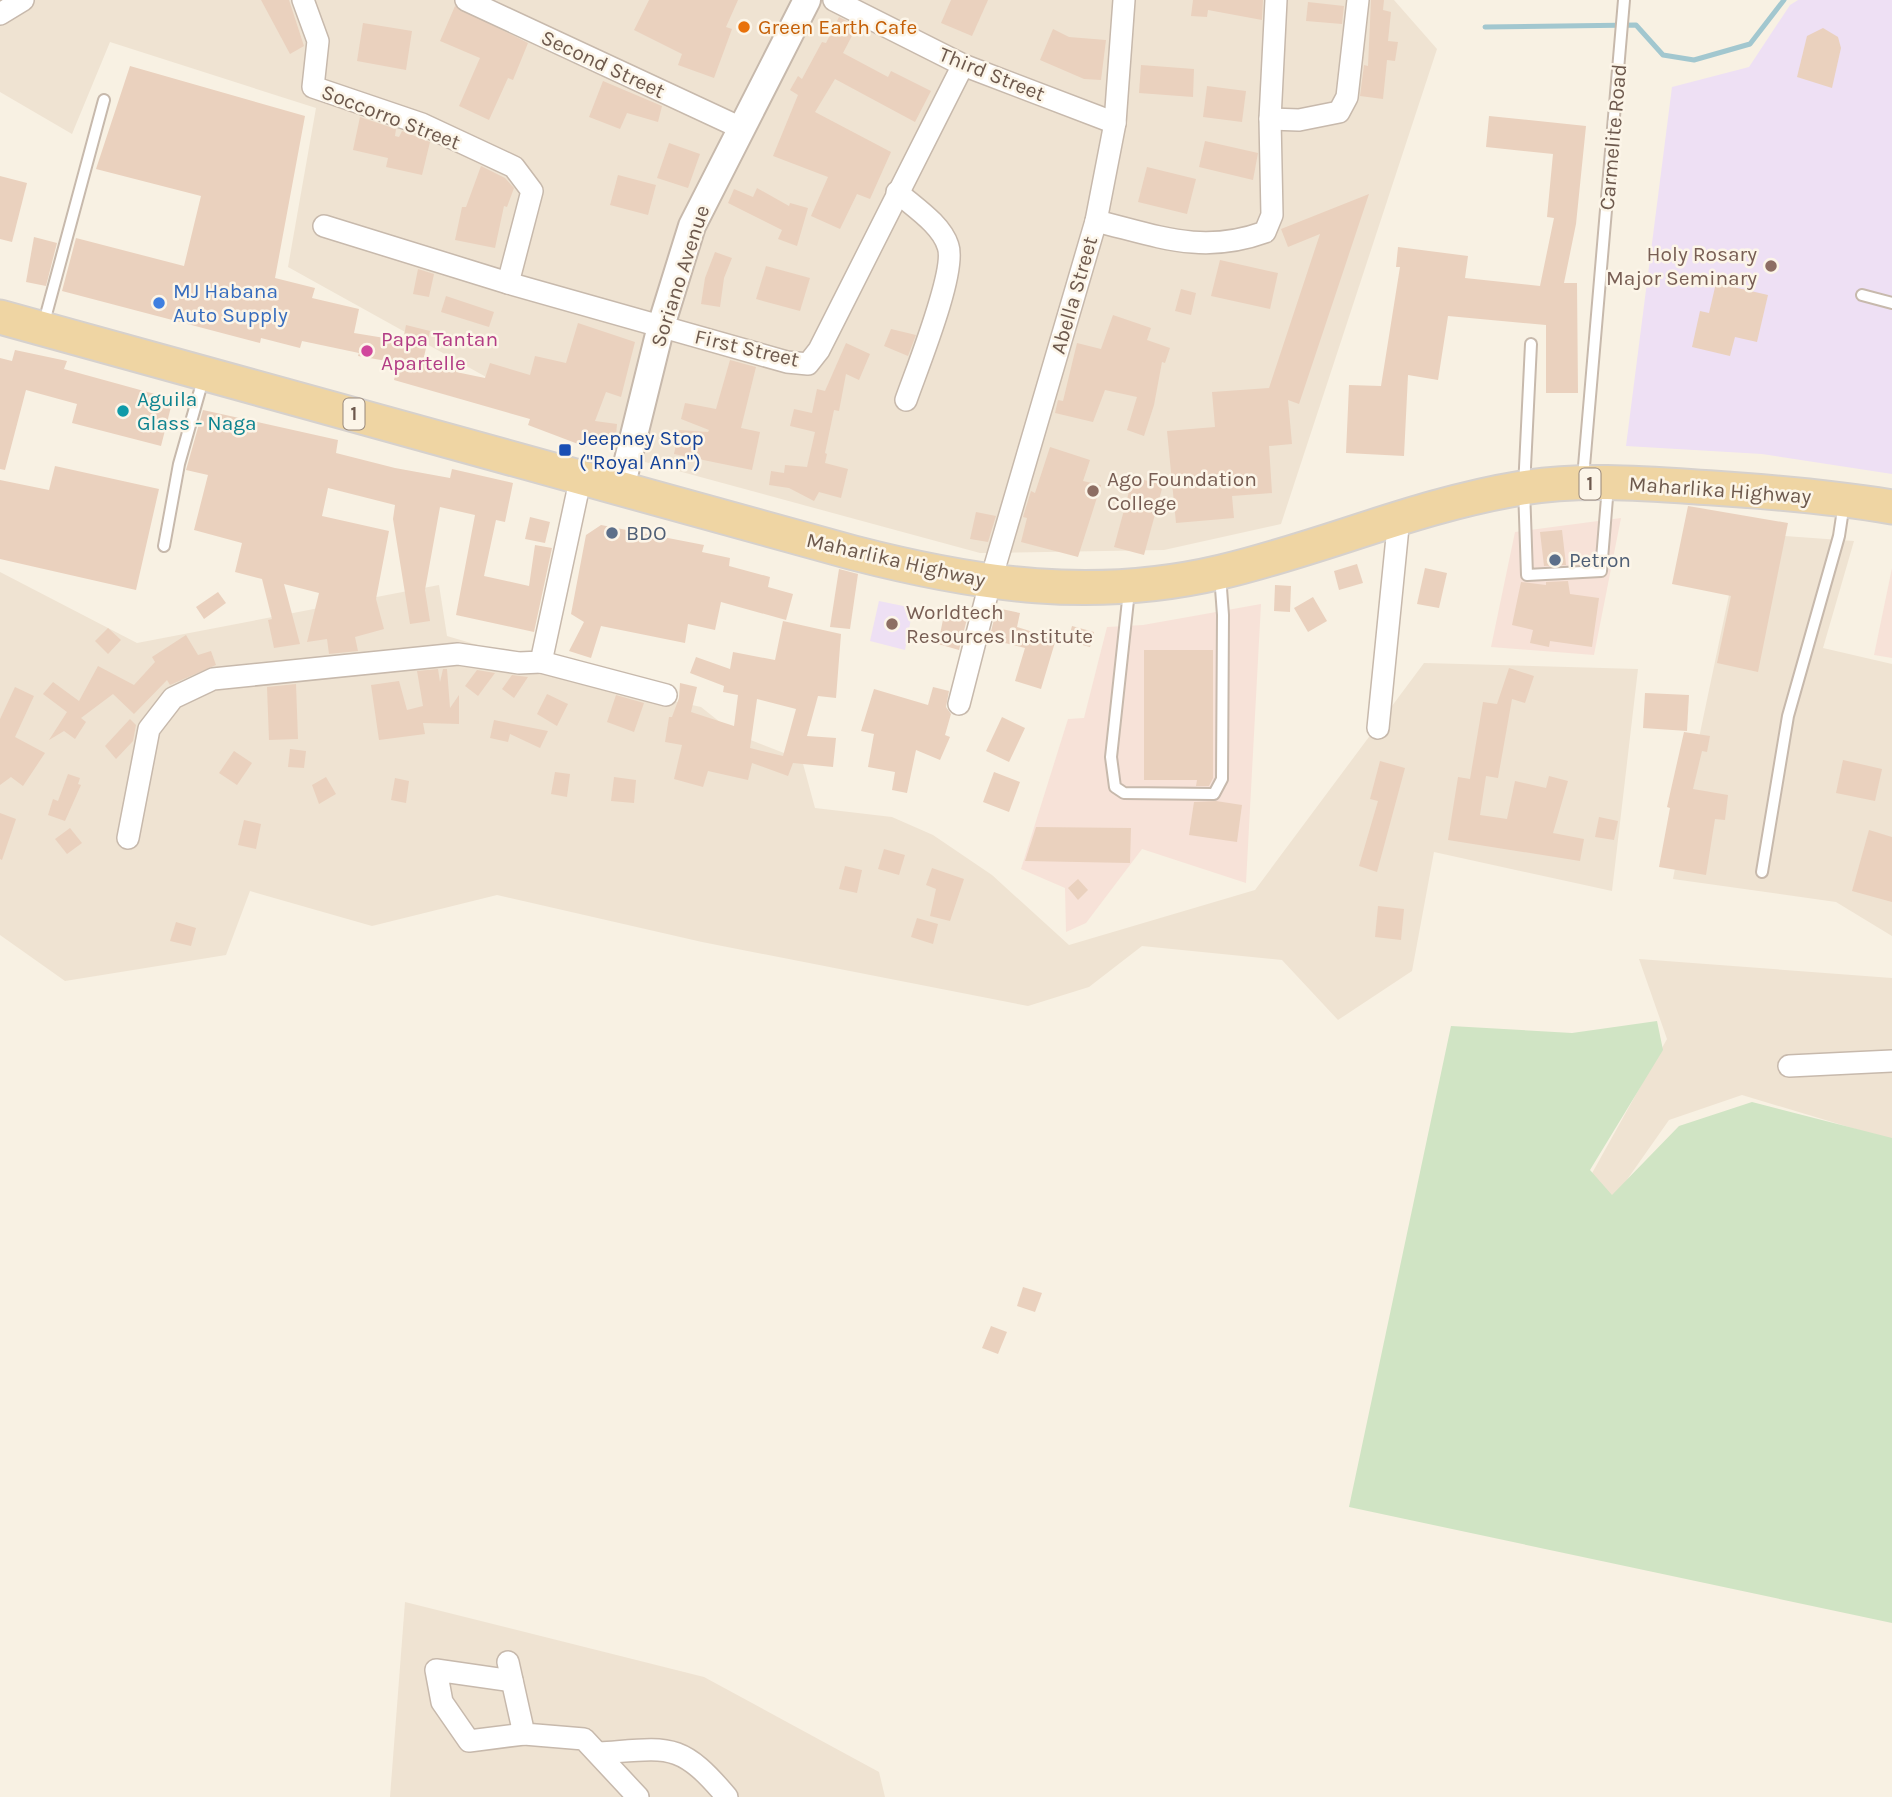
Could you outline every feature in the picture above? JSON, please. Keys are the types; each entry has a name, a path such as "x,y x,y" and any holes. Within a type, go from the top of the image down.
{"main road":[{"name":"Maharlika Highway","path":"0,317 927,572 990,583 1087,589 1220,572 1399,517 1524,488 1595,484 1692,486 1892,507"}],"street":[{"path":"0,14 23,0"},
{"name":"Soccorro Street","path":"303,0 318,41 313,87 422,124 514,167 532,191 508,283"},
{"name":"Second Street","path":"466,0 741,128"},
{"name":"Soriano Avenue","path":"621,488 661,327 692,226 807,0"},
{"name":"Third Street","path":"834,0 963,65 1115,123"},
{"name":"Abella Street","path":"959,704 990,583 1096,220 1115,123 1124,0"},
{"path":"1096,220 1190,244 1239,241 1265,232 1272,215 1270,119 1276,0"},
{"path":"1270,119 1299,120 1339,112 1347,97 1358,0"},
{"name":"First Street","path":"324,226 661,327 786,362 808,364 820,350 963,65"},
{"path":"897,192 941,232 950,248 945,284 906,400"},
{"path":"541,662 581,476"},
{"path":"1378,727 1399,517"},
{"path":"128,838 149,729 173,698 214,679 458,654 519,663 541,662 666,695"},
{"path":"1789,1066 1892,1061"},
{"path":"524,1734 510,1671 436,1670 442,1702 469,1741 524,1734 584,1739 600,1753 638,1797"},
{"path":"600,1753 662,1748 684,1754 702,1767 727,1797"}],"lane":[{"name":"Carmelite Road","path":"1524,488 1527,575 1601,571 1595,484 1624,0"},
{"path":"42,329 104,100"},
{"path":"1862,295 1892,303"},
{"path":"1524,488 1531,344"},
{"path":"164,547 179,464 205,372"},
{"path":"1762,872 1788,716 1839,536 1845,500"},
{"path":"1130,585 1111,757 1115,787 1124,793 1214,794 1222,779 1223,615 1220,572"}],"shaded area":[{"path":"0,0 1394,0 1437,49 1281,524 1164,550 980,553 634,459 288,267 316,108 110,42 72,134 0,92"},
{"name":"Holy Rosary Major Seminary","path":"1798,0 1892,0 1892,474 1762,454 1626,446 1672,87 1749,67 1790,5"},
{"path":"1621,518 1594,655 1491,647 1515,532"},
{"path":"1742,533 1854,541 1823,648 1892,664 1892,936 1836,902 1673,879"},
{"path":"1892,568 1892,658 1874,655"},
{"path":"0,572 137,643 439,585 447,636 655,697 701,707 735,734 802,760 815,808 892,817 933,835 992,875 1069,945 1255,890 1424,663 1638,669 1612,891 1434,852 1412,971 1338,1020 1282,960 1142,946 1089,987 1028,1006 702,942 497,895 372,926 250,891 226,955 65,981 0,935"},
{"name":"Worldtech Resources Institute","path":"879,601 913,608 905,650 870,641"},
{"path":"1261,604 1246,883 1142,849 1086,923 1066,932 1065,888 1021,869 1068,719 1084,718 1107,627 1143,625"},
{"path":"1639,959 1892,978 1892,1140 1742,1095 1669,1120 1612,1201 1591,1175 1667,1039"},
{"path":"405,1602 704,1677 879,1772 885,1797 390,1797"}],"green space":[{"path":"1657,1021 1663,1050 1590,1170 1612,1195 1679,1126 1752,1102 1892,1138 1892,1623 1349,1507 1451,1026 1572,1033"}],"building":[{"path":"261,0 289,0 304,46 290,54"},
{"path":"649,0 738,0 726,27 732,29 714,78 678,65 682,54 634,30"},
{"path":"951,0 988,0 972,36 941,23"},
{"path":"1193,0 1263,0 1262,20 1208,10 1207,17 1191,16"},
{"path":"1371,0 1384,0 1383,10 1391,12 1388,41 1398,42 1395,61 1387,60 1383,99 1360,96 1364,65 1368,66"},
{"path":"1308,2 1344,6 1342,24 1306,21"},
{"path":"455,6 528,43 513,80 508,78 489,120 459,106 480,58 440,41"},
{"path":"839,17 857,26 843,53 888,77 891,71 931,91 915,122 835,79 815,112 891,152 870,199 857,194 840,229 811,216 828,177 773,156 798,95 790,90 798,76 802,79 822,42 826,43"},
{"path":"363,23 412,31 406,70 357,61"},
{"path":"1823,28 1838,37 1841,48 1832,88 1797,77 1807,36"},
{"path":"1053,29 1069,37 1106,40 1101,80 1084,79 1040,60"},
{"path":"1141,65 1194,69 1193,97 1139,93"},
{"path":"130,66 305,116 275,278 315,288 312,298 359,309 354,333 403,341 406,325 430,331 423,361 457,368 456,372 485,378 490,363 530,375 535,356 566,363 578,323 635,342 621,397 606,392 595,421 617,424 615,446 587,443 586,447 528,425 530,419 394,380 398,363 358,356 359,353 302,341 300,348 261,338 260,343 62,291 76,238 184,266 201,196 96,169"},
{"path":"603,81 662,106 658,122 627,113 620,129 589,117"},
{"path":"1207,86 1246,91 1242,122 1203,117"},
{"path":"1489,116 1586,126 1576,224 1564,283 1577,283 1578,393 1546,393 1546,325 1448,316 1438,380 1408,375 1404,456 1346,453 1349,385 1381,386 1400,267 1396,267 1398,247 1468,256 1465,278 1540,286 1554,218 1547,217 1553,154 1486,147"},
{"path":"360,117 396,129 395,136 399,137 402,131 430,142 422,175 386,167 388,158 353,150"},
{"path":"1205,141 1258,153 1253,180 1199,167"},
{"path":"669,143 700,154 688,188 657,178"},
{"path":"481,166 505,178 514,188 507,207 504,206 495,248 455,240 462,207 466,207"},
{"path":"1147,167 1196,179 1187,214 1138,202"},
{"path":"618,175 656,185 648,215 610,205"},
{"path":"0,176 27,183 12,242 0,239"},
{"path":"757,188 789,206 790,203 808,208 797,246 778,239 782,230 728,203 734,189 753,197"},
{"path":"1369,194 1299,404 1288,400 1292,444 1269,446 1272,493 1232,496 1234,518 1176,523 1167,431 1215,427 1212,392 1269,388 1320,234 1288,247 1281,229"},
{"path":"34,237 57,243 46,286 26,282"},
{"path":"715,252 732,258 724,278 720,307 701,304 705,278"},
{"path":"1220,260 1278,273 1270,309 1211,296"},
{"path":"766,266 810,278 800,311 756,299"},
{"path":"418,269 434,274 429,297 413,294"},
{"path":"1716,283 1768,295 1757,342 1735,337 1730,356 1692,347 1700,311 1709,313"},
{"path":"1181,289 1196,293 1191,315 1175,311"},
{"path":"446,296 494,312 489,327 441,312"},
{"path":"1113,315 1151,328 1147,340 1170,348 1165,363 1162,362 1154,405 1144,436 1127,430 1137,397 1105,390 1093,422 1055,413 1058,400 1063,401 1077,343 1101,349"},
{"path":"891,329 916,335 908,356 884,346"},
{"path":"846,343 870,354 859,380 846,374 839,411 834,410 825,453 825,463 848,469 841,498 819,492 814,501 789,488 769,485 771,471 784,473 785,465 807,467 815,432 790,426 794,409 812,413 817,389 825,391"},
{"path":"15,350 67,361 64,369 173,399 161,446 72,423 77,404 26,390 5,470 0,469 0,358 12,361"},
{"path":"730,360 756,367 741,428 760,432 752,470 674,454 679,430 708,432 709,430 681,419 685,403 716,409"},
{"path":"203,410 338,440 336,453 395,468 450,478 452,469 513,483 505,522 496,520 484,576 529,586 535,545 552,548 534,632 456,615 475,515 440,507 425,590 430,621 410,624 393,519 395,505 328,488 322,516 389,531 376,599 384,629 355,637 358,651 329,654 327,639 307,642 319,593 284,584 300,644 274,648 268,620 272,619 262,579 235,572 242,543 194,530 208,475 186,470"},
{"path":"1050,447 1090,460 1083,481 1101,485 1078,557 1021,542 1027,518 1023,517 1031,491 1035,493"},
{"path":"55,466 159,489 136,590 0,559 0,480 49,490"},
{"path":"1133,477 1163,485 1144,555 1114,547"},
{"path":"1688,506 1788,523 1758,672 1717,663 1731,596 1672,584"},
{"path":"976,512 996,516 988,542 970,539"},
{"path":"530,517 550,522 545,543 525,539"},
{"path":"601,525 704,545 702,552 730,558 729,566 770,577 768,587 793,594 786,620 721,602 715,630 688,624 685,643 601,626 591,658 569,651 584,622 571,614 586,535"},
{"path":"1562,530 1566,565 1544,566 1540,532"},
{"path":"1357,564 1363,583 1339,590 1334,571"},
{"path":"1425,568 1447,573 1439,608 1417,604"},
{"path":"839,569 858,574 850,629 830,627"},
{"path":"1568,581 1570,594 1599,598 1592,647 1550,641 1549,647 1530,643 1533,630 1512,625 1521,582 1546,585 1546,582"},
{"path":"1275,585 1291,586 1290,612 1274,611"},
{"path":"218,592 226,603 204,619 196,607"},
{"path":"1313,597 1327,621 1308,632 1294,608"},
{"path":"997,608 1020,613 1017,627 1056,639 1041,689 1015,681 1025,648 989,639"},
{"path":"945,610 968,615 959,650 938,644"},
{"path":"783,621 841,634 836,698 818,696 807,736 836,738 833,767 793,763 788,776 752,763 748,780 708,771 703,787 674,779 682,745 665,742 669,717 672,717 679,698 680,683 697,687 691,712 734,726 738,695 723,692 724,686 690,673 696,657 730,669 733,652 775,660","holes":["757,699 796,709 783,756 750,748"]},
{"path":"1072,626 1094,632 1090,647 1068,641"},
{"path":"108,628 121,640 108,654 95,641"},
{"path":"186,635 198,655 211,651 216,665 170,685 167,680 134,714 113,694 81,718 86,722 75,739 64,731 49,740 67,712 43,694 53,682 79,701 98,666 134,685 155,662 152,657"},
{"path":"1144,650 1213,650 1213,778 1209,786 1196,786 1197,780 1144,780"},
{"path":"1509,668 1534,676 1525,703 1512,699 1498,778 1486,776 1480,815 1507,819 1515,781 1546,788 1549,776 1568,781 1553,833 1584,839 1580,861 1448,840 1458,777 1470,779 1483,702 1497,704"},
{"path":"438,669 440,682 443,669 447,669 450,708 459,695 459,724 423,723 425,734 379,740 371,685 399,681 407,710 423,706 417,671"},
{"path":"477,670 495,673 478,696 465,686"},
{"path":"512,675 528,677 514,698 502,689"},
{"path":"296,684 298,739 269,740 267,687"},
{"path":"15,687 34,696 15,737 45,753 23,786 11,777 0,785 0,719"},
{"path":"933,687 949,691 946,707 951,714 945,735 950,737 940,760 916,750 907,793 892,790 895,772 868,767 874,734 861,731 874,689 928,705"},
{"path":"1645,693 1689,695 1687,731 1643,728"},
{"path":"547,694 568,704 557,726 537,714"},
{"path":"616,695 644,703 634,732 607,722"},
{"path":"1002,717 1025,728 1009,762 986,751"},
{"path":"130,719 136,725 133,741 116,759 105,746"},
{"path":"494,720 548,731 540,748 510,734 508,742 490,738"},
{"path":"1684,732 1710,736 1707,752 1702,751 1693,789 1728,795 1725,820 1715,819 1706,875 1659,867 1670,808 1667,807"},
{"path":"290,749 306,751 304,768 288,767"},
{"path":"234,751 252,763 237,785 219,773"},
{"path":"1843,760 1882,769 1875,801 1836,793"},
{"path":"1380,761 1405,768 1377,872 1359,866 1378,801 1370,799"},
{"path":"555,772 570,774 567,797 551,794"},
{"path":"994,772 1020,782 1009,812 983,802"},
{"path":"68,774 80,778 78,784 81,785 65,821 48,815 53,799 58,801"},
{"path":"326,777 336,794 319,804 312,785"},
{"path":"614,777 636,780 634,803 611,801"},
{"path":"395,778 409,781 406,803 391,800"},
{"path":"1216,801 1242,805 1237,842 1189,835 1194,802"},
{"path":"0,813 16,819 2,860 0,859"},
{"path":"1599,817 1618,821 1614,840 1595,837"},
{"path":"244,820 261,824 256,849 238,845"},
{"path":"1036,827 1131,828 1130,863 1025,861"},
{"path":"70,828 82,843 67,854 55,839"},
{"path":"1869,830 1892,837 1892,902 1852,891"},
{"path":"884,849 905,855 899,875 878,869"},
{"path":"845,866 862,870 857,893 839,889"},
{"path":"932,868 964,879 950,921 930,916 936,889 926,885"},
{"path":"1078,879 1088,890 1078,900 1068,888"},
{"path":"1378,906 1404,909 1401,940 1375,937"},
{"path":"917,918 938,924 933,944 911,937"},
{"path":"176,922 196,928 191,946 170,941"},
{"path":"1023,1287 1042,1293 1035,1312 1017,1306"},
{"path":"991,1326 1007,1332 998,1354 982,1348"}],"waterway":[{"path":"1485,27 1636,25 1663,55 1694,60 1750,44 1784,0"}],"place":[{"name":"Green Earth Cafe","path":"744,27"},
{"name":"Holy Rosary Major Seminary","path":"1771,266"},
{"name":"MJ Habana Auto Supply","path":"159,303"},
{"name":"Papa Tantan Apartelle","path":"367,351"},
{"name":"Aguila Glass - Naga","path":"123,411"},
{"name":"Jeepney Stop (\"Royal Ann\")","path":"565,450"},
{"name":"Ago Foundation College","path":"1093,491"},
{"name":"BDO","path":"612,533"},
{"name":"Petron","path":"1555,560"},
{"name":"Worldtech Resources Institute","path":"892,624"}]}
